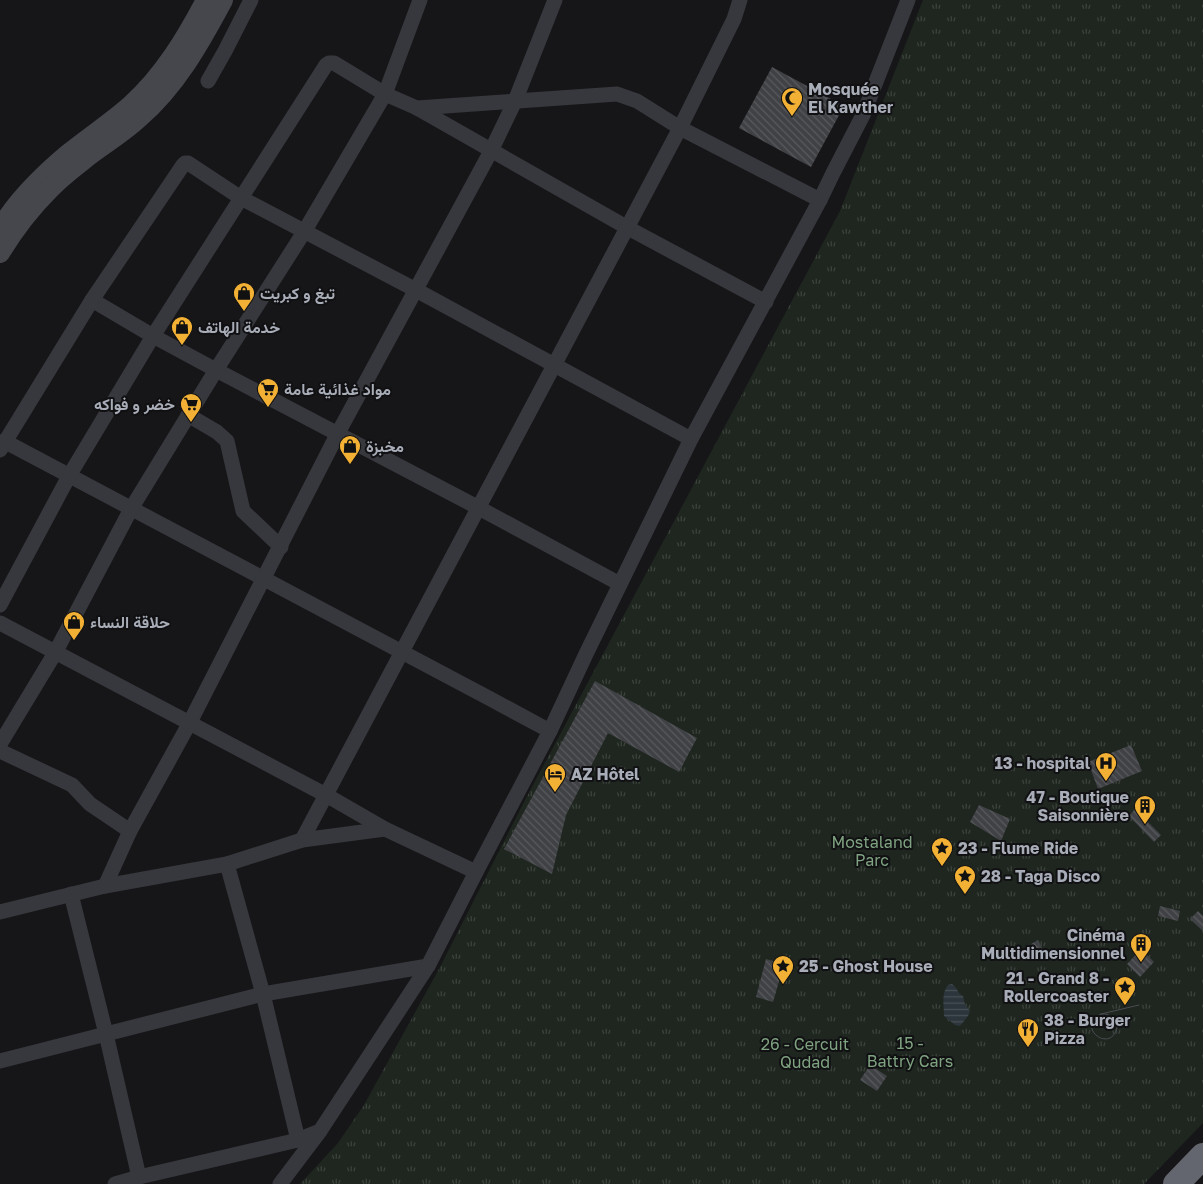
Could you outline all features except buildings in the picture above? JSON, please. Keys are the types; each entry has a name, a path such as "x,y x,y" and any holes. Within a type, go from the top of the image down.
{"highway":[{"path":"1176,1184 1203,1156"}],"street":[{"path":"0,229 18,202 42,177 69,153 131,105 151,84 173,56 206,0"},
{"path":"0,253 26,214 50,188 139,119 165,92 196,48 222,0"},
{"path":"208,81 251,0"},
{"path":"0,744 55,652 131,509 188,414 304,232 384,94 420,0"},
{"path":"105,886 130,831 189,724 338,433 491,151 515,101 555,0"},
{"path":"302,840 628,228 734,19 740,0"},
{"path":"280,1184 320,1131 428,966 550,731 691,439 766,302 863,115 908,0"},
{"path":"0,605 69,476 153,336 329,63 334,63 384,94 417,108 628,228 766,302"},
{"path":"417,108 617,94 637,101 680,128 820,200"},
{"path":"550,731 69,476 2,445 92,300 182,165 188,163 241,198 416,290 691,439"},
{"path":"92,300 216,370 620,584"},
{"path":"188,414 217,432 227,441 243,511 281,547"},
{"path":"0,623 326,795 385,829 476,872"},
{"path":"0,751 72,785 90,804 130,831"},
{"path":"0,912 105,886 227,864 302,840 385,829"},
{"path":"227,864 264,994 298,1140"},
{"path":"71,894 139,1177"},
{"path":"0,1061 264,994 428,966"},
{"path":"115,1184 298,1140 320,1131"}],"green space":[{"name":"Mostaland Parc","path":"923,0 1203,0 1203,1123 1144,1184 300,1184 338,1143 364,1105 439,969 525,800 840,211"}],"shaded area":[{"path":"952,984 963,996 965,1004 970,1011 960,1026 955,1025 944,1016 944,992 948,985"}],"tram line":[{"path":"1101,1014 1111,1016 1117,1024 1116,1031 1112,1037 1106,1039 1096,1035 1092,1030 1094,1019 1101,1014 1139,1005"}],"place":[{"name":"Mosquée El Kawther","path":"792,117"},
{"name":"تبغ و كبريت","path":"244,312"},
{"name":"خدمة الهاتف","path":"182,346"},
{"name":"مواد غذائية عامة","path":"268,408"},
{"name":"خضر و فواكه","path":"191,423"},
{"name":"مخبزة","path":"350,465"},
{"name":"حلاقة النساء","path":"74,641"},
{"name":"13 - hospital","path":"1106,782"},
{"name":"AZ Hôtel","path":"555,793"},
{"name":"47 - Boutique Saisonnière","path":"1145,825"},
{"name":"23 - Flume Ride","path":"942,867"},
{"name":"28 - Taga Disco","path":"965,895"},
{"name":"Cinéma Multidimensionnel","path":"1141,963"},
{"name":"25 - Ghost House","path":"783,985"},
{"name":"21 - Grand 8 - Rollercoaster","path":"1125,1006"},
{"name":"38 - Burger Pizza","path":"1028,1048"}],"park label":[{"name":"15 - Battry Cars","path":"910,1052"},
{"name":"26 - Cercuit Qudad","path":"805,1053"}]}
